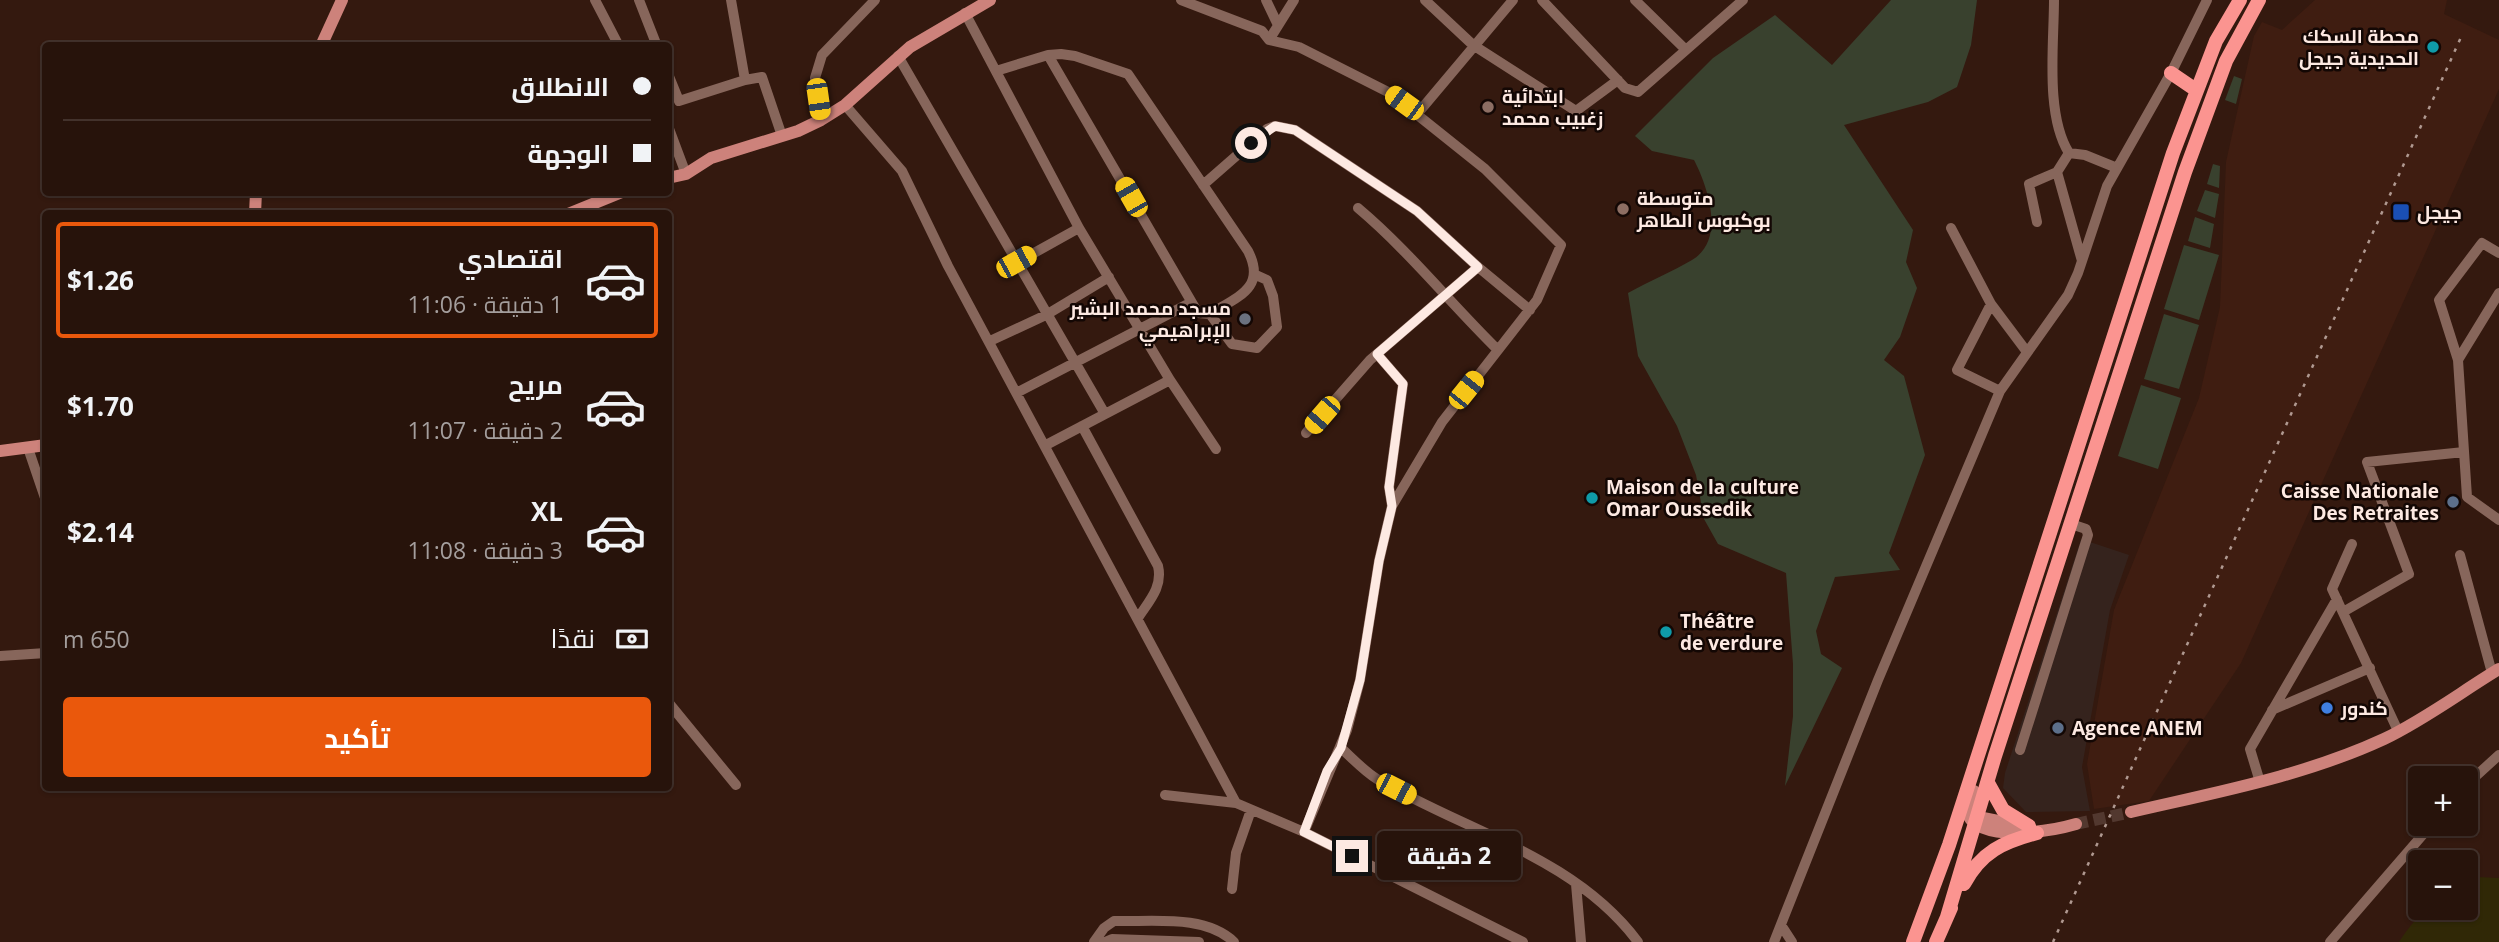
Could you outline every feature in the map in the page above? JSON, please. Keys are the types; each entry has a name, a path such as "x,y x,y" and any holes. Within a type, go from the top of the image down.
{"highway":[{"path":"1913,942 1955,825 2196,90 2221,30 2240,0"},
{"path":"1947,917 1975,820 2207,107 2243,26 2259,0"},
{"path":"2171,73 2196,90"},
{"path":"1988,783 2003,810 2033,829"},
{"path":"1936,942 1980,858 2033,829"}],"main road":[{"path":"323,42 342,0"},
{"path":"672,177 686,174 711,158 782,136 821,120 845,105 898,56 990,0"},
{"path":"578,210 612,196"},
{"path":"0,451 42,446"},
{"path":"2131,811 2318,766 2398,731 2496,671"},
{"path":"1975,820 1968,809 1987,750 2000,685"},
{"path":"1955,825 1975,820 2033,829"}],"street":[{"path":"595,0 617,42"},
{"path":"639,0 655,42"},
{"path":"731,0 745,80"},
{"path":"821,120 815,78 822,55 875,0"},
{"path":"1181,0 1262,31 1269,40 1299,47 1353,72 1418,113 1485,169 1561,245 1546,285 1530,310 1442,422 1392,506 1379,561 1360,680 1341,748 1327,771 1304,832"},
{"path":"1266,0 1277,23"},
{"path":"1269,40 1277,23 1288,13 1294,0"},
{"path":"1425,0 1474,45 1576,111 1618,80"},
{"path":"1418,113 1513,0"},
{"path":"1542,0 1625,88 1638,92 1739,1"},
{"path":"1634,0 1685,50"},
{"path":"2054,0 2055,104 2062,142 2069,153 2117,168"},
{"path":"1774,942 1878,680 2000,391 2068,295 2107,186 2171,73 2207,0"},
{"path":"965,13 1079,228 1170,380 1216,449"},
{"path":"996,71 1048,55 1075,56 1128,74 1248,251 1256,275 1251,287"},
{"path":"1048,55 1198,313 1210,314 1251,287 1267,280"},
{"path":"898,56 1105,414"},
{"path":"672,84 679,101 762,77 782,136"},
{"path":"845,105 902,171 948,266 1018,392 1236,803"},
{"path":"1203,185 1267,129 1275,126 1295,130 1417,211 1530,310"},
{"path":"672,137 686,174"},
{"path":"2037,222 2029,184 2057,172 2069,153"},
{"path":"2057,172 2082,261"},
{"path":"1358,208 1384,230 1445,298 1498,350"},
{"path":"1016,262 1079,228"},
{"path":"1951,228 1991,304 2026,352"},
{"path":"2499,253 2482,243 2439,300 2458,360 2468,497 2499,518"},
{"path":"1306,433 1377,354 1478,267"},
{"path":"1210,314 1232,344 1257,348 1277,327 1273,296 1267,280 1256,275"},
{"path":"990,341 1046,315 1109,277"},
{"path":"2458,360 2499,293"},
{"path":"1018,392 1190,303"},
{"path":"1991,304 1957,370 2000,391"},
{"path":"1377,354 1403,384 1389,487 1392,506"},
{"path":"1046,445 1170,380"},
{"path":"1082,426 1158,566 1158,588 1138,618"},
{"path":"29,448 42,489"},
{"path":"2343,612 2409,574 2367,462 2464,452"},
{"path":"2020,750 2088,534 2086,530 2071,524"},
{"path":"2351,544 2332,589 2398,731"},
{"path":"2460,555 2496,671"},
{"path":"2260,782 2250,750 2337,599"},
{"path":"0,656 42,653"},
{"path":"2272,710 2370,668"},
{"path":"672,707 736,785"},
{"path":"1341,748 1375,778 1519,847 1576,884 1618,915 1638,942"},
{"path":"2478,774 2499,755"},
{"path":"1165,795 1236,803 1304,832 1523,942"},
{"path":"1232,888 1236,853 1251,810"},
{"path":"2330,942 2422,836"},
{"path":"1576,884 1581,942"},
{"path":"1094,942 1104,928 1114,921 1202,925 1226,935 1234,942"},
{"path":"1781,925 1793,942"},
{"path":"1105,942 1112,939 1199,942"}],"shaded area":[{"path":"2315,0 2447,0 2444,14 2499,40 2499,89 2241,663 2149,801 2094,809 2087,764 2114,610 2199,398 2220,307 2226,162 2254,36 2262,22 2282,30"},
{"path":"2081,539 2129,555 2110,610 2082,767 2090,811 2026,812 2003,788 2005,773"}],"green space":[{"path":"1891,0 1977,0 1971,45 1957,87 1928,102 1844,125 1913,230 1906,262 1917,288 1900,337 1884,360 1904,376 1925,455 1889,553 1900,570 1835,577 1816,631 1821,654 1842,668 1785,786 1793,716 1793,664 1786,573 1718,544 1704,519 1696,475 1677,426 1638,356 1628,293 1692,260 1702,251 1709,240 1711,227 1708,198 1694,160 1652,151 1635,136 1713,58 1775,15 1832,65"},
{"path":"2234,76 2242,79 2236,104 2225,100"},
{"path":"2213,164 2220,166 2219,188 2207,184"},
{"path":"2205,190 2219,194 2215,218 2197,211"},
{"path":"2195,217 2214,224 2210,248 2188,241"},
{"path":"2184,245 2219,255 2199,320 2164,309"},
{"path":"2164,314 2199,325 2179,389 2144,379"},
{"path":"2141,385 2181,398 2158,469 2118,456"}],"sand":[{"path":"2478,877 2499,878 2499,942 2399,942 2414,922 2478,920"}],"tunnel":[{"path":"2076,824 2131,812"}],"railway":[{"path":"2053,942 2462,35"}],"place":[{"name":"محطة السكك الحديدية جيجل","path":"2433,47"},
{"name":"ابتدائية زغبيب محمد","path":"1488,107"},
{"name":"متوسطة بوكبوس الطاهر","path":"1623,209"},
{"name":"جيجل","path":"2401,212"},
{"name":"مسجد محمد البشير الإبراهيمي","path":"1245,319"},
{"name":"Maison de la culture Omar Oussedik","path":"1592,498"},
{"name":"Caisse Nationale Des Retraites","path":"2453,502"},
{"name":"Théâtre de verdure","path":"1666,632"},
{"name":"كندور","path":"2327,708"},
{"name":"Agence ANEM","path":"2058,728"}],"route":[{"path":"1251,143 1267,129 1275,126 1295,130 1417,211 1478,267 1377,354 1399,376 1403,384 1389,487 1392,506 1379,561 1360,680 1347,730 1341,748 1327,771 1304,832 1352,856"}]}
